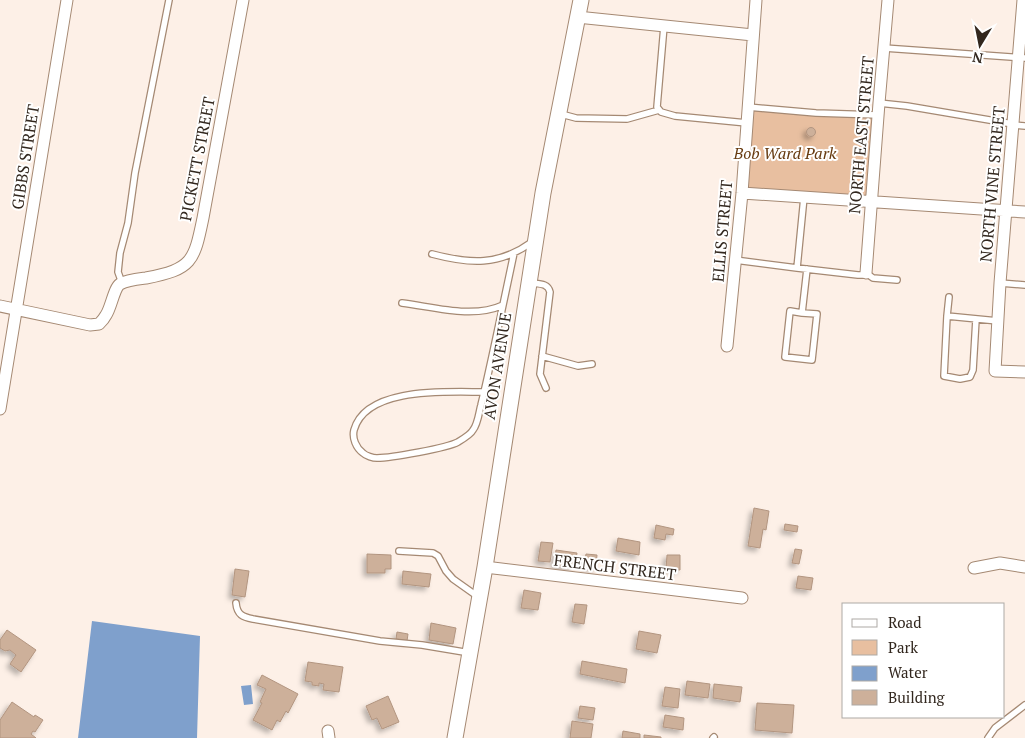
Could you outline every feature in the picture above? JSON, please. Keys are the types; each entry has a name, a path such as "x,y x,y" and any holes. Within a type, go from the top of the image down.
{"main road":[{"name":"AVON AVENUE","path":"455,738 485,567 535,239 581,0"}],"street":[{"name":"GIBBS STREET","path":"0,409 67,0"},
{"name":"PICKETT STREET","path":"127,282 182,268 191,260 199,240 243,0"},
{"name":"ELLIS STREET","path":"727,346 742,192 756,0"},
{"name":"NORTH EAST STREET","path":"866,273 888,0"},
{"name":"NORTH VINE STREET","path":"1023,0 1022,58 1013,125 995,371 1025,372"},
{"path":"577,17 753,35"},
{"path":"742,192 1025,212"},
{"path":"0,306 90,325 99,324 106,316 118,286 127,282"},
{"path":"974,568 1000,563 1025,567"},
{"name":"FRENCH STREET","path":"485,567 742,598"}],"lane":[{"path":"127,282 118,272 120,253 128,223 135,173 168,0"},
{"path":"664,26 657,107 659,110 675,116 747,123"},
{"path":"884,48 1022,58"},
{"path":"748,107 816,113 906,106 1025,126"},
{"path":"559,113 576,118 620,119 637,117 659,110"},
{"path":"796,268 804,197"},
{"path":"432,254 453,260 476,262 491,260 514,253 535,239"},
{"path":"484,392 425,393 382,402 370,408 358,419 353,432 355,444 363,453 374,458 391,457 458,442 474,430 484,392 514,253"},
{"path":"735,260 858,275 866,273 873,278 897,280"},
{"path":"802,312 807,269"},
{"path":"528,282 547,285 550,292 540,374 546,388"},
{"path":"1000,283 1025,286"},
{"path":"949,297 944,376 960,379 970,377 973,370 976,319"},
{"path":"402,303 466,312 481,312 503,305"},
{"path":"790,311 802,312 817,314 812,360 785,357 790,311"},
{"path":"947,316 998,321"},
{"path":"542,356 578,366 592,364"},
{"path":"399,551 433,553 438,556 453,579 479,597"},
{"path":"236,603 241,616 253,620 470,653"},
{"path":"988,738 995,728 1025,705"}],"green space":[{"name":"Bob Ward Park","path":"747,110 875,119 868,197 742,190"}],"water":[{"path":"92,621 200,636 197,738 78,738"},
{"path":"251,685 253,704 244,705 241,686"}],"building":[{"path":"811,128 815,132 811,136 807,132"},
{"path":"754,508 769,511 766,530 763,529 760,548 748,546"},
{"path":"785,524 798,526 797,532 784,530"},
{"path":"656,525 674,529 673,535 666,534 665,540 654,538"},
{"path":"618,538 640,542 639,555 616,551"},
{"path":"541,542 553,543 550,562 538,561"},
{"path":"795,549 802,550 799,564 792,563"},
{"path":"556,550 577,553 575,566 554,565"},
{"path":"367,554 391,555 391,569 385,569 385,573 367,573"},
{"path":"586,554 597,555 596,568 584,566"},
{"path":"667,555 680,555 680,570 666,569"},
{"path":"235,569 249,571 245,597 232,595"},
{"path":"403,571 431,574 429,587 402,584"},
{"path":"798,576 813,578 811,590 796,588"},
{"path":"524,590 541,593 538,610 521,608"},
{"path":"575,604 587,605 584,624 572,622"},
{"path":"431,623 456,628 453,644 429,640"},
{"path":"7,630 36,650 21,672 10,664 16,655 10,650 5,651 0,648 0,640"},
{"path":"639,631 661,635 657,653 636,649"},
{"path":"397,632 408,634 407,641 396,639"},
{"path":"582,661 627,669 625,683 580,674"},
{"path":"308,662 343,667 339,692 323,690 324,684 319,683 319,686 312,685 312,682 305,681"},
{"path":"262,675 298,694 288,713 286,711 280,722 277,720 272,730 253,720 262,703 260,702 266,689 257,685"},
{"path":"687,681 710,684 708,698 685,695"},
{"path":"714,684 742,687 740,702 713,698"},
{"path":"665,687 680,689 678,708 662,706"},
{"path":"388,696 399,722 382,729 377,718 372,720 366,706"},
{"path":"12,702 34,717 35,715 43,720 35,732 33,731 31,734 36,738 0,738 0,720"},
{"path":"757,703 794,705 792,733 755,730"},
{"path":"580,706 595,708 593,720 578,718"},
{"path":"665,715 684,718 683,730 663,727"},
{"path":"572,721 593,724 591,738 570,738"},
{"path":"623,731 640,734 640,738 622,738"},
{"path":"644,735 661,737 661,738 644,738"}]}
